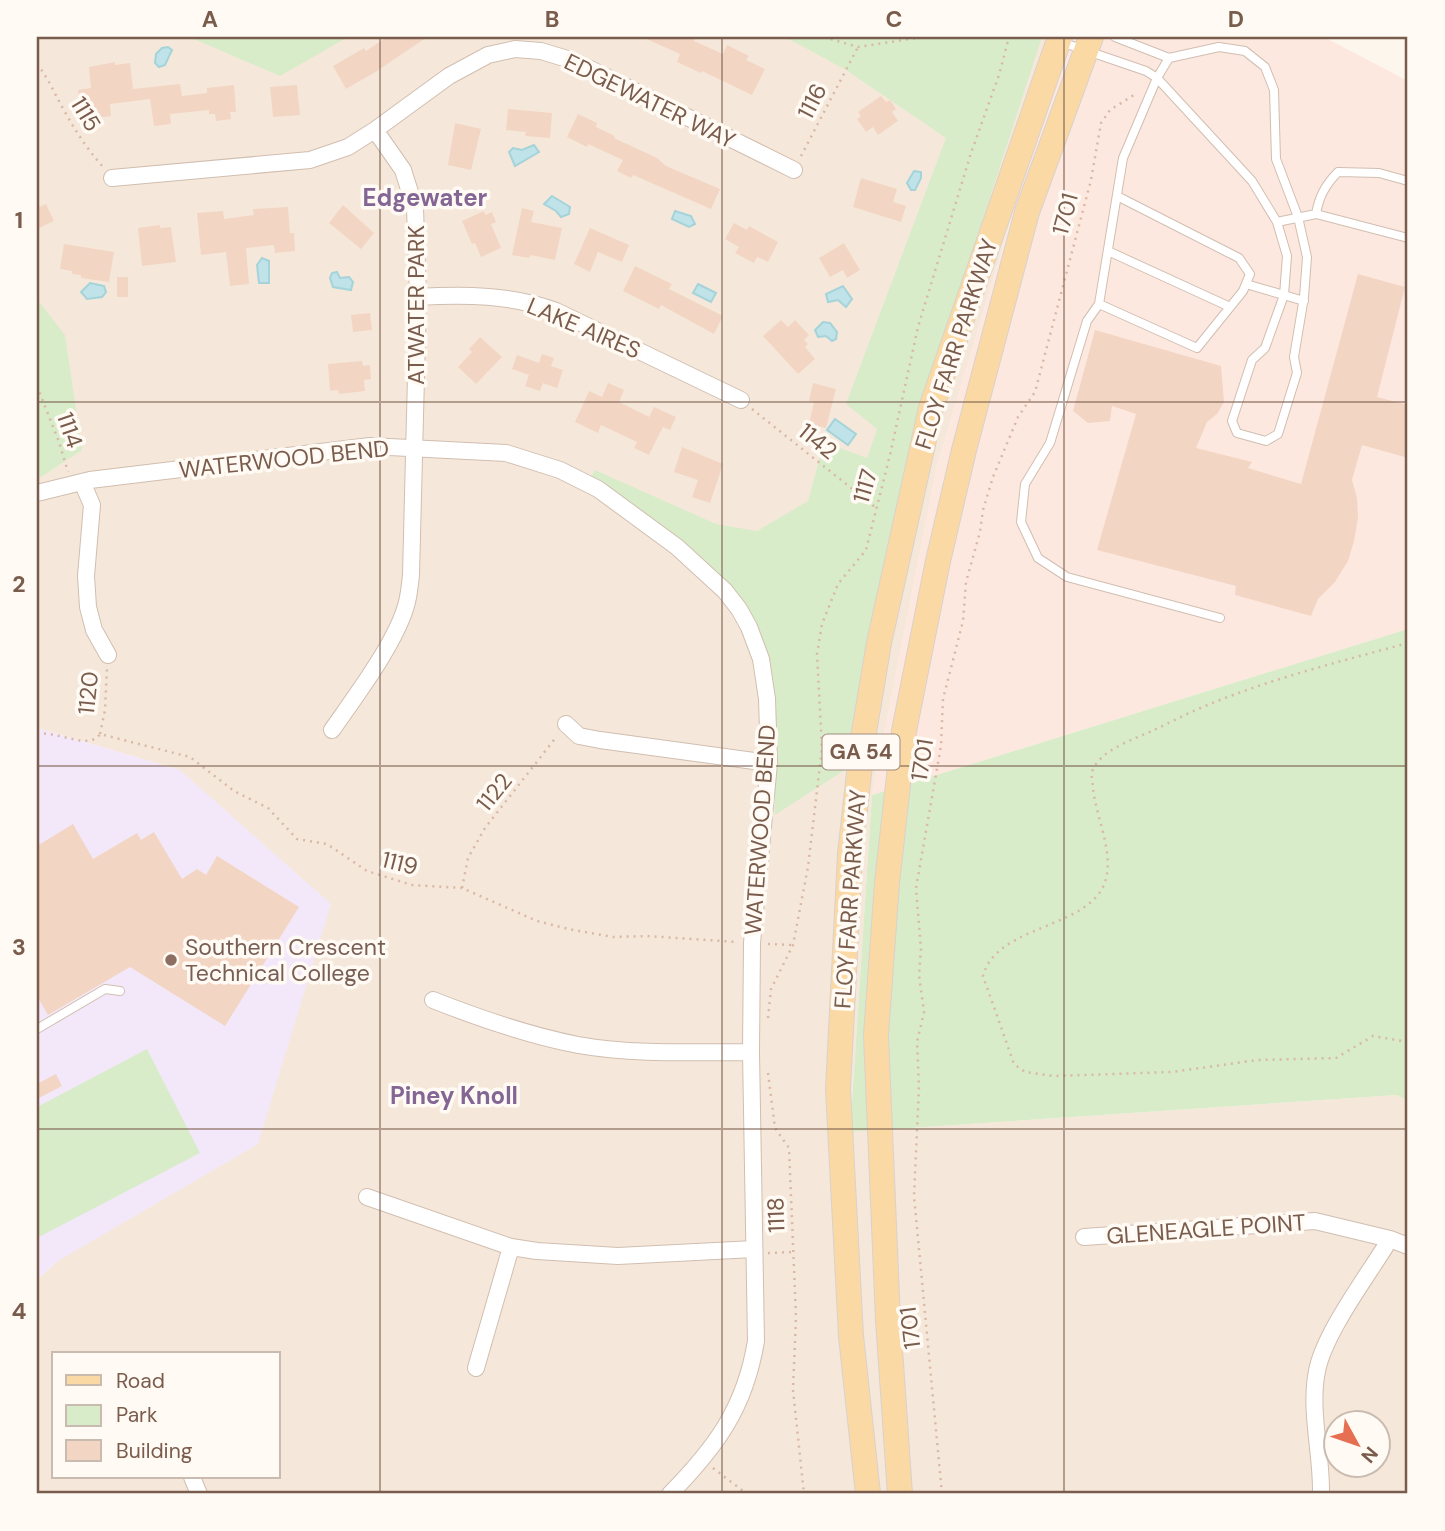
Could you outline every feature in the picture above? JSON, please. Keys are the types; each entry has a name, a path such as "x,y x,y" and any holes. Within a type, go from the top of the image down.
{"main road":[{"name":"FLOY FARR PARKWAY","path":"868,1494 851,1336 838,1089 850,854 863,738 879,643 931,408 1059,39"},
{"name":"FLOY FARR PARKWAY","path":"900,1494 888,1320 876,1035 887,883 904,731 958,475 1027,212 1088,44"}],"street":[{"name":"EDGEWATER WAY","path":"112,178 310,160 348,147 449,75 488,55 515,49 541,51 574,61 794,170"},
{"name":"ATWATER PARK","path":"332,730 388,644 408,601 418,297 415,208 403,170 375,130"},
{"name":"LAKE AIRES","path":"418,297 454,295 527,300 556,311 741,400"},
{"name":"WATERWOOD BEND","path":"37,493 76,483 370,446 506,453 560,470 598,489 694,561 739,609 761,659 767,699 769,763 752,943 756,1341 747,1384 729,1423 703,1458 670,1494"},
{"path":"76,483 92,505 86,576 88,607 94,630 108,655"},
{"path":"566,724 579,736 769,763"},
{"path":"433,1000 471,1015 576,1044 640,1051 751,1052"},
{"path":"367,1197 511,1247 618,1256 754,1251"},
{"name":"GLENEAGLE POINT","path":"1084,1237 1315,1221 1408,1246"},
{"path":"1321,1494 1315,1397 1317,1370 1341,1318 1390,1239"},
{"path":"476,1368 511,1247"}],"lane":[{"path":"1059,39 1088,44 1157,78 1252,181 1277,222 1287,256 1284,295 1265,348 1252,360 1232,421 1237,433 1266,441 1278,434 1297,373 1294,357 1304,301 1307,257 1298,217 1276,159 1274,90 1265,67 1245,51 1219,47 1169,58 1115,37"},
{"path":"1169,58 1157,78 1123,158 1099,304 1087,321 1050,443 1025,484 1021,522 1038,558 1067,577 1220,618"},
{"path":"1316,215 1327,183 1338,172 1379,173 1408,181"},
{"path":"1099,304 1197,348 1243,291 1250,274 1239,258 1117,196"},
{"path":"1277,222 1316,215 1408,238"},
{"path":"1108,251 1230,307"},
{"path":"1246,284 1304,301"},
{"path":"37,1029 105,989 120,991"}],"path":[{"path":"824,37 858,47 923,37"},
{"name":"1117","path":"793,945 808,867 822,748 817,654 822,624 838,583 866,550 918,327 1009,37"},
{"name":"1116","path":"794,170 858,47"},
{"name":"1115","path":"37,64 49,80 63,110 84,143 112,178"},
{"name":"1701","path":"942,1494 914,1196 919,1087 917,1042 924,1012 919,975 921,949 916,888 941,746 943,699 962,621 966,582 980,532 983,510 993,477 1018,417 1035,392 1091,180 1101,123 1110,110 1138,93 1146,71"},
{"name":"1114","path":"37,386 76,483"},
{"name":"1142","path":"741,400 875,507"},
{"path":"1408,643 1324,666 1211,703 1105,754 1092,772 1107,852 1106,876 1102,890 1088,906 1012,942 986,964 983,976 1007,1051 1014,1064 1025,1072 1053,1076 1172,1072 1258,1060 1336,1058 1373,1036 1408,1042"},
{"name":"1120","path":"100,734 105,710 108,655"},
{"name":"1122","path":"462,888 468,858 485,828 566,724"},
{"name":"1119","path":"37,734 59,735 89,742 100,734 190,757 234,791 268,808 298,839 327,844 367,871 412,885 462,888 537,921 613,937 647,936 793,945"},
{"path":"766,1028 771,989 793,945"},
{"name":"1118","path":"767,1068 775,1128 789,1148 796,1317 793,1390 804,1494"},
{"path":"754,1251 793,1252"},
{"path":"703,1458 721,1476 747,1494"}],"shaded area":[{"path":"37,37 1075,37 1034,143 937,467 872,795 850,1132 1397,1095 1408,1101 1408,1494 37,1494 37,1280 58,1261 180,770 37,728"},
{"path":"1075,37 1324,37 1408,81 1408,629 872,795 937,467 1034,143"},
{"path":"37,728 180,770 331,904 258,1144 58,1261 37,1280"}],"green space":[{"path":"37,37 348,37 280,76 194,39"},
{"path":"785,37 1042,37 968,265 868,659 843,771 775,815 771,688 753,625 694,555 589,480 595,470 716,524 757,531 808,501 824,442 867,458 877,429 846,404 946,138 846,70"},
{"path":"37,299 65,335 82,450 38,479"},
{"path":"1408,629 1408,1101 1397,1095 850,1132 872,795"},
{"path":"147,1049 200,1153 37,1238 37,1107"}],"water":[{"path":"168,47 172,50 165,65 159,67 155,63 156,54 162,48"},
{"path":"534,145 539,152 515,166 509,152 513,148 522,150"},
{"path":"914,171 921,172 921,178 915,190 911,190 907,183"},
{"path":"552,196 570,207 569,214 561,217 544,204"},
{"path":"675,211 691,216 695,224 689,227 672,219"},
{"path":"262,258 269,261 269,283 259,283 257,265"},
{"path":"337,272 340,278 349,277 353,282 351,290 333,287 330,278 332,273"},
{"path":"90,283 104,286 106,292 102,297 87,299 81,292"},
{"path":"698,284 716,293 711,302 693,293"},
{"path":"843,286 852,299 846,307 838,300 828,302 826,294"},
{"path":"823,322 830,323 837,332 836,339 832,341 826,336 818,337 815,330"},
{"path":"835,419 856,434 848,445 827,430"}],"building":[{"path":"387,37 427,37 346,89 333,66 364,48 366,51"},
{"path":"642,37 696,37 694,41 723,54 727,45 749,56 746,60 765,69 752,95 677,62 680,54"},
{"path":"115,62 115,65 130,63 133,89 180,84 182,96 207,93 207,88 234,85 236,112 230,112 231,119 216,121 215,114 209,114 209,110 170,114 171,124 154,126 150,99 110,104 111,116 81,120 78,90 91,88 89,67"},
{"path":"297,85 300,115 273,117 270,87"},
{"path":"881,96 886,102 890,100 896,109 892,112 898,121 878,135 873,127 866,132 857,119 861,116 858,112"},
{"path":"508,109 552,113 550,138 525,136 526,132 506,130"},
{"path":"578,114 597,123 596,127 615,136 614,138 657,158 666,166 720,189 711,209 633,175 631,178 617,171 623,160 567,137"},
{"path":"455,123 481,129 471,170 448,165"},
{"path":"861,178 897,189 893,202 906,206 901,222 853,207"},
{"path":"46,204 54,221 37,229 37,208"},
{"path":"343,205 374,233 361,249 329,223"},
{"path":"288,207 290,233 294,233 295,251 275,253 274,245 246,248 249,284 230,286 226,252 201,255 197,213 223,211 224,219 254,215 253,209"},
{"path":"522,208 534,211 531,222 562,228 555,260 512,255"},
{"path":"484,211 485,215 492,212 496,222 491,224 501,248 481,257 462,221"},
{"path":"734,223 747,230 749,226 778,242 768,262 757,257 754,263 735,253 739,247 725,239"},
{"path":"160,225 160,228 171,227 176,262 142,266 138,228"},
{"path":"590,228 629,245 622,262 598,252 590,272 574,264"},
{"path":"844,243 860,270 847,278 843,270 830,277 819,258"},
{"path":"64,244 114,252 109,282 81,278 81,275 72,274 72,271 60,269"},
{"path":"635,266 672,284 669,289 723,316 714,334 661,305 659,309 623,291"},
{"path":"1358,274 1405,287 1377,397 1408,405 1408,458 1362,445 1352,480 1357,498 1358,518 1354,541 1348,561 1335,582 1318,599 1311,616 1235,595 1236,586 1097,550 1136,414 1112,406 1110,421 1088,423 1073,411 1095,330 1221,366 1224,402 1217,414 1207,422 1196,448 1252,462 1248,468 1301,484"},
{"path":"117,277 128,277 128,297 117,297"},
{"path":"370,313 372,330 353,332 351,315"},
{"path":"781,320 788,327 795,320 809,335 804,340 808,344 805,347 815,359 798,374 763,336"},
{"path":"480,337 502,357 476,384 458,367 472,352 469,349"},
{"path":"542,354 554,358 551,366 563,370 557,388 543,383 540,391 525,386 529,375 512,369 517,355 539,363"},
{"path":"362,361 363,366 370,365 371,379 364,380 365,391 339,394 338,390 330,391 328,364"},
{"path":"608,383 624,390 619,402 649,417 654,407 676,417 670,430 663,427 649,455 634,448 637,442 601,425 598,433 575,422 589,391 602,397"},
{"path":"813,383 836,389 826,428 809,424 814,402 809,401"},
{"path":"682,447 723,464 710,503 692,497 698,480 674,472"},
{"path":"73,824 93,859 137,833 141,840 154,832 182,879 197,869 206,875 217,856 299,907 225,1026 130,967 48,1015 37,996 37,846"},
{"path":"56,1074 62,1086 37,1099 37,1084"}],"place":[{"name":"Southern Crescent Technical College","path":"171,960"}],"district":[{"name":"Edgewater","path":"425,198"},
{"name":"Piney Knoll","path":"454,1096"}]}
